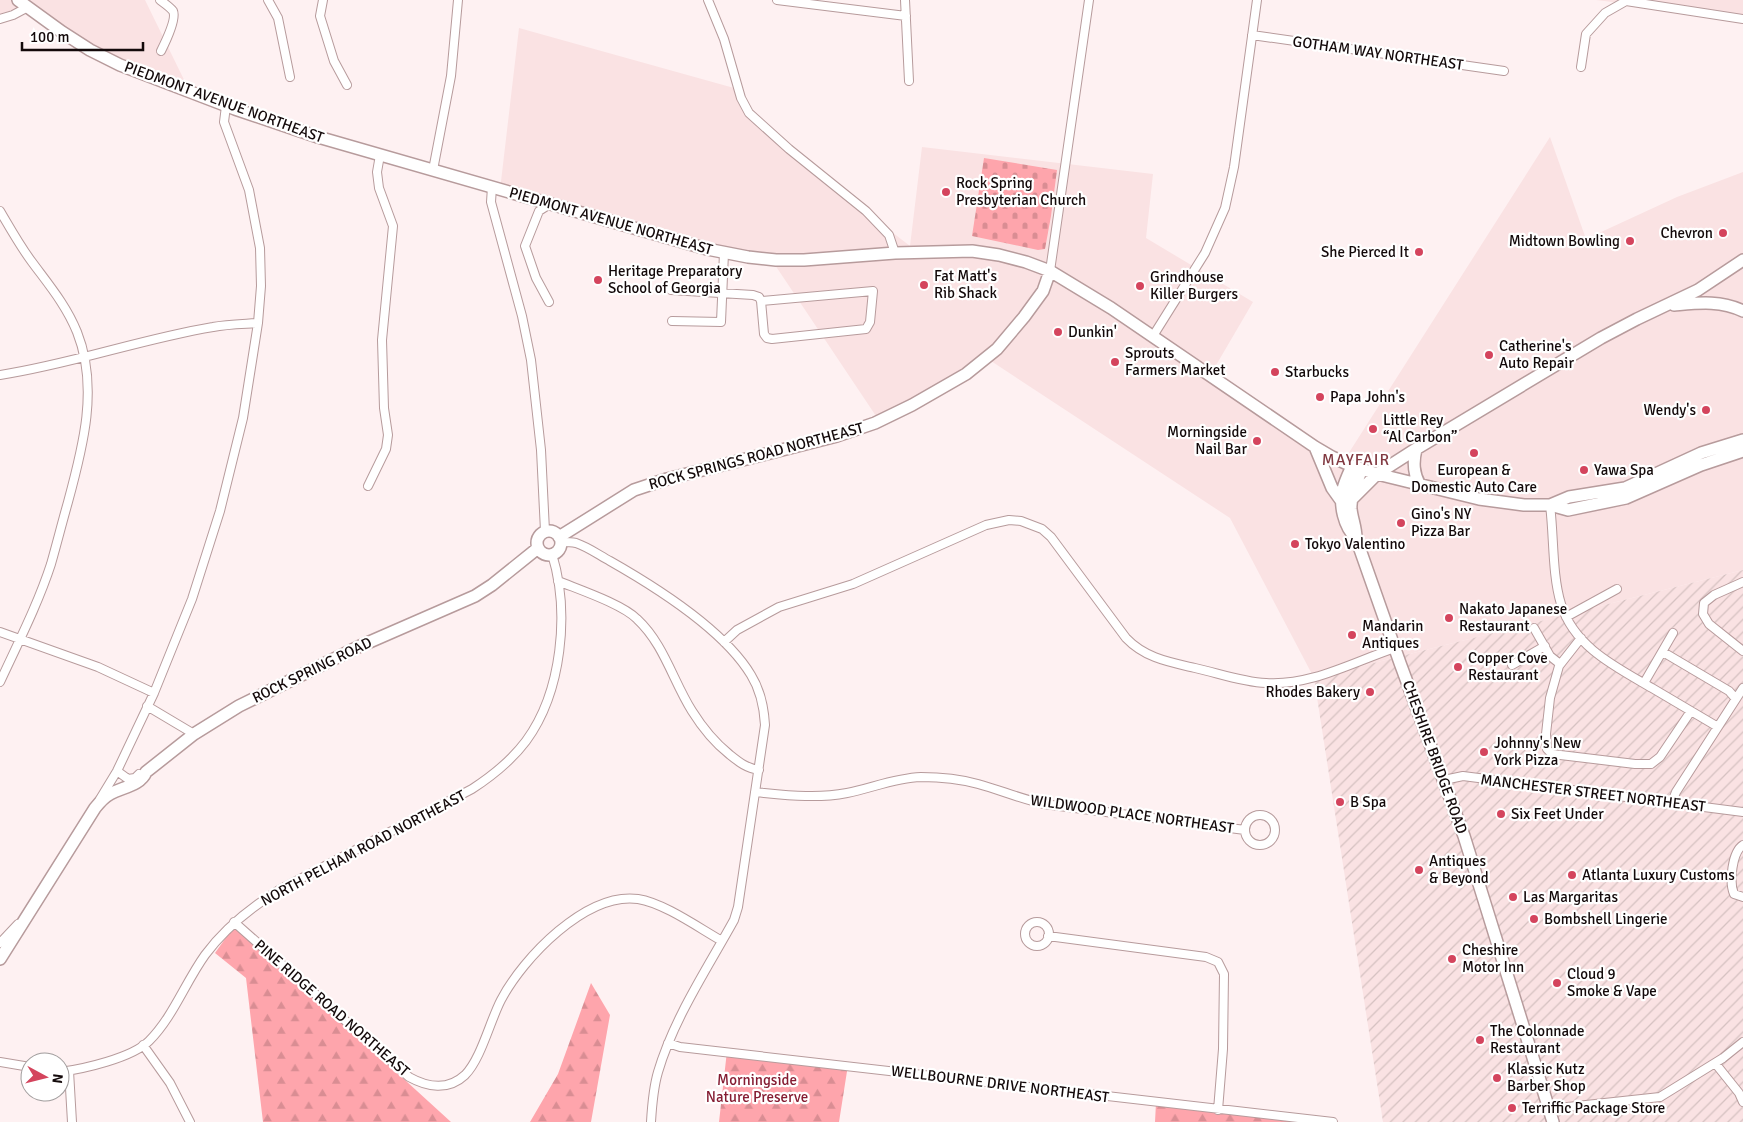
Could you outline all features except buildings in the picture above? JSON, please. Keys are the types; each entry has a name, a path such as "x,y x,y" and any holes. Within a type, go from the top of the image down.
{"main road":[{"name":"PIEDMONT AVENUE NORTHEAST","path":"18,0 62,32 108,59 226,106 318,137 724,253 767,259 804,260 955,250 1013,258 1050,271 1112,308 1315,447 1357,468 1420,485 1498,502 1550,505"},
{"path":"1347,501 1378,474 1416,449 1601,338 1698,290 1743,260"},
{"name":"ROCK SPRINGS ROAD NORTHEAST","path":"560,539 634,490 667,479 837,436 875,423 912,406 966,374 997,349 1024,318 1043,291 1050,271"},
{"path":"1709,283 1724,304"},
{"path":"1698,290 1710,302"},
{"path":"1665,306 1710,302 1724,304 1743,311"},
{"path":"1550,505 1569,497 1625,488 1701,453 1743,440"},
{"path":"1315,447 1332,488 1347,501"},
{"path":"1416,449 1414,469 1420,485"},
{"path":"1550,505 1568,510 1626,498 1723,456 1743,451"},
{"path":"1347,501 1343,489 1357,468"},
{"name":"CHESHIRE BRIDGE ROAD","path":"1347,501 1349,531 1356,538 1482,889 1553,1122"},
{"path":"538,548 544,554 552,554 559,550 560,539 554,532 545,531"},
{"name":"ROCK SPRING ROAD","path":"0,959 95,808 108,795 138,782 146,772 194,734 239,706 310,669 475,596 492,586 538,548 537,540 545,531"}],"street":[{"name":"PIEDMONT AVENUE NORTHEAST","path":"160,0 170,8 174,15 161,52"},
{"path":"268,0 278,18 290,77"},
{"path":"323,0 320,16 334,61 347,85"},
{"path":"433,170 451,76 458,0"},
{"path":"708,0 724,40 741,98 749,113 789,149 866,211 889,235 895,253"},
{"path":"777,0 906,16"},
{"path":"905,0 909,81"},
{"name":"ROCK SPRINGS ROAD NORTHEAST","path":"1050,271 1089,0"},
{"path":"1153,336 1205,253 1225,208 1234,167 1256,0"},
{"path":"1581,67 1586,34 1604,14 1626,1 1743,19"},
{"path":"0,18 13,15 28,7"},
{"name":"GOTHAM WAY NORTHEAST","path":"1252,35 1504,72"},
{"path":"95,808 117,770 154,692 192,599 220,512 243,418 258,323 261,286 257,227 245,176 224,122 226,106"},
{"path":"368,486 386,449 388,436 384,408 382,340 393,226 378,188 377,172 380,155"},
{"path":"492,187 492,202 522,316 531,360 541,450 545,531"},
{"path":"549,302 536,278 525,246 540,211 550,204"},
{"path":"0,211 26,253 66,309 77,333 84,357 88,382 88,406 75,475 50,565 21,638 0,682"},
{"path":"672,321 721,322 724,253"},
{"path":"671,290 753,295 761,301 873,291 870,322 866,329 798,337 767,338 764,334 761,301"},
{"path":"0,376 37,369 214,326 258,323"},
{"path":"1550,505 1558,593 1566,617 1581,638 1590,649 1613,665 1718,727"},
{"path":"724,642 737,630 779,607 854,584 986,525 1008,520 1032,525 1051,536 1126,638 1139,651 1156,659 1250,681 1281,684 1314,678 1395,648"},
{"path":"560,539 582,546 628,571 684,609 724,642 750,672 762,698 765,725 738,907 734,920 668,1043 654,1086 651,1122"},
{"name":"NORTH PELHAM ROAD NORTHEAST","path":"70,1071 107,1062 148,1042 168,1016 205,955 234,922 256,905 278,890 472,789 494,774 513,756 526,741 538,722 554,683 560,632 558,581 552,554"},
{"path":"558,581 625,610 636,618 663,654 691,709 705,730 720,747 743,765 759,770"},
{"path":"1743,582 1714,595 1704,603 1703,614 1709,624 1743,650"},
{"path":"1566,617 1617,589"},
{"path":"1534,628 1550,656 1560,664"},
{"path":"0,632 98,667 154,692"},
{"path":"1644,683 1673,633"},
{"path":"1581,638 1560,664 1550,698 1546,734 1547,749 1552,754 1635,764 1652,764 1660,757 1691,711"},
{"path":"1512,665 1545,646"},
{"path":"1663,652 1729,691 1736,699"},
{"path":"1672,802 1676,792 1743,688"},
{"path":"147,706 194,734"},
{"path":"117,770 128,779 146,772"},
{"name":"MANCHESTER STREET NORTHEAST","path":"1444,780 1463,776 1743,812"},
{"name":"WILDWOOD PLACE NORTHEAST","path":"756,792 823,796 900,779 943,778 979,784 1044,804 1245,830"},
{"path":"1743,845 1737,851 1732,881 1734,894 1743,897"},
{"name":"PINE RIDGE ROAD NORTHEAST","path":"234,922 409,1077 421,1084 434,1086 452,1083 466,1073 474,1062 501,1000 520,971 539,948 572,921 598,906 622,898 648,901 661,906 722,941"},
{"path":"0,943 28,913"},
{"path":"1048,936 1206,957 1218,962 1224,974 1224,1022 1218,1110"},
{"path":"1549,1109 1660,1097 1715,1064 1743,1042"},
{"name":"WELLBOURNE DRIVE NORTHEAST","path":"668,1043 680,1047 1332,1122"},
{"path":"143,1045 170,1083 190,1122"},
{"path":"0,1062 20,1065"},
{"path":"1715,1064 1743,1102"},
{"path":"70,1088 72,1122"}],"shaded area":[{"path":"0,0 145,0 190,92 97,53 24,5 0,15"},
{"path":"1596,0 1743,0 1743,18"},
{"path":"519,28 734,88 765,134 910,246 922,147 1153,174 1146,238 1253,302 1208,379 1343,462 1550,137 1586,239 1677,197 1743,172 1743,570 1314,678 1230,518 988,359 880,422 769,256 691,247 500,190"},
{"path":"1743,570 1743,1122 1383,1122 1314,678"}],"green space":[{"path":"984,158 1057,170 1045,249 1038,250 972,236"},
{"path":"235,925 451,1122 263,1122 246,978 215,953"},
{"path":"591,983 610,1015 591,1122 530,1122 558,1074"},
{"name":"Morningside Nature Preserve","path":"727,1051 848,1065 839,1122 719,1122"},
{"path":"1156,1103 1291,1119 1291,1122 1155,1122"}],"place":[{"name":"Rock Spring Presbyterian Church","path":"946,192"},
{"name":"Chevron","path":"1723,233"},
{"name":"Midtown Bowling","path":"1630,241"},
{"name":"She Pierced It","path":"1419,252"},
{"name":"Heritage Preparatory School of Georgia","path":"598,280"},
{"name":"Fat Matt's Rib Shack","path":"924,285"},
{"name":"Grindhouse Killer Burgers","path":"1140,286"},
{"name":"Dunkin'","path":"1058,332"},
{"name":"Catherine's Auto Repair","path":"1489,355"},
{"name":"Sprouts Farmers Market","path":"1115,362"},
{"name":"Starbucks","path":"1275,372"},
{"name":"Papa John's","path":"1320,397"},
{"name":"Wendy's","path":"1706,410"},
{"name":"Little Rey “Al Carbon”","path":"1373,429"},
{"name":"Morningside Nail Bar","path":"1257,441"},
{"name":"European & Domestic Auto Care","path":"1474,453"},
{"name":"Yawa Spa","path":"1584,470"},
{"name":"Gino's NY Pizza Bar","path":"1401,523"},
{"name":"Tokyo Valentino","path":"1295,544"},
{"name":"Nakato Japanese Restaurant","path":"1449,618"},
{"name":"Mandarin Antiques","path":"1352,635"},
{"name":"Copper Cove Restaurant","path":"1458,667"},
{"name":"Rhodes Bakery","path":"1370,692"},
{"name":"Johnny's New York Pizza","path":"1484,752"},
{"name":"B Spa","path":"1340,802"},
{"name":"Six Feet Under","path":"1501,814"},
{"name":"Antiques & Beyond","path":"1419,870"},
{"name":"Atlanta Luxury Customs","path":"1572,875"},
{"name":"Las Margaritas","path":"1513,897"},
{"name":"Bombshell Lingerie","path":"1534,919"},
{"name":"Cheshire Motor Inn","path":"1452,959"},
{"name":"Cloud 9 Smoke & Vape","path":"1557,983"},
{"name":"The Colonnade Restaurant","path":"1480,1040"},
{"name":"Klassic Kutz Barber Shop","path":"1497,1078"},
{"name":"Terriffic Package Store","path":"1512,1108"}],"district":[{"name":"MAYFAIR","path":"1356,459"}]}
